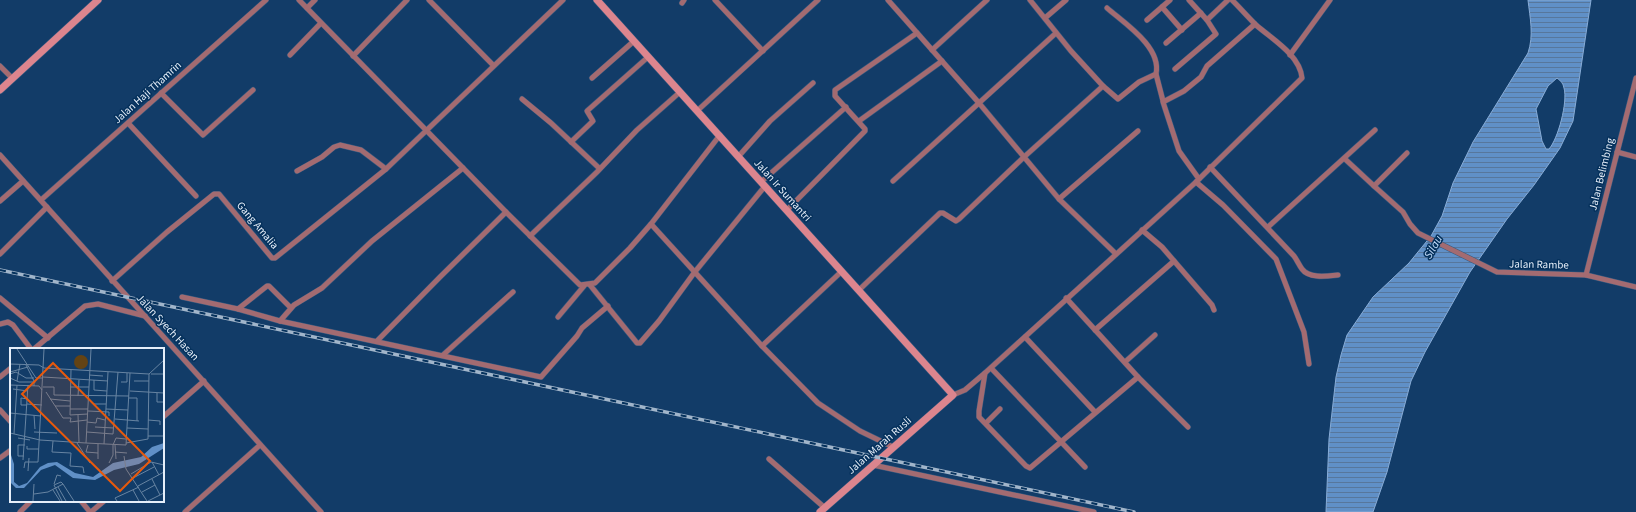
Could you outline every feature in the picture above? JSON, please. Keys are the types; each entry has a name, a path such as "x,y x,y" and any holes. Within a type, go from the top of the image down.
{"main road":[{"path":"0,90 98,0"},
{"name":"Jalan Ir Sumantri","path":"597,0 953,395"},
{"name":"Jalan Marah Rusli","path":"822,510 953,395"}],"street":[{"name":"Jalan Haji Thamrin","path":"41,200 266,0"},
{"path":"299,0 506,212 576,282 584,286 590,285 600,279 652,224 720,135"},
{"path":"307,8 315,0"},
{"path":"353,56 407,0"},
{"path":"429,0 493,65"},
{"name":"Gang Amalia","path":"112,281 211,194 219,194 272,258 275,258 386,169 493,65 563,0"},
{"path":"715,0 763,51"},
{"path":"697,111 818,0"},
{"path":"888,0 979,103 1059,199 1116,254"},
{"path":"932,50 987,0"},
{"path":"1030,0 1056,33 1103,86 1118,99 1139,82 1156,74"},
{"path":"1045,18 1066,0"},
{"path":"1147,20 1170,0"},
{"path":"1175,69 1216,34 1207,20 1189,0"},
{"path":"1207,20 1228,0"},
{"path":"953,395 965,390 991,368 1210,168 1302,78 1301,71 1290,55 1255,24 1232,0"},
{"path":"1290,55 1327,1"},
{"path":"1162,7 1182,30"},
{"path":"1107,8 1137,34 1150,48 1156,62 1156,74 1163,101 1162,104 1179,151 1197,180 1276,259 1304,332 1309,364"},
{"path":"1166,43 1201,13"},
{"path":"290,55 321,23"},
{"path":"1163,101 1184,91 1201,77 1206,66 1255,24"},
{"path":"787,210 865,131 859,121 835,96 835,90 917,33"},
{"path":"893,181 1056,33"},
{"path":"592,78 634,41"},
{"path":"571,142 593,121 587,111 648,57"},
{"path":"859,121 942,61"},
{"path":"0,66 13,79"},
{"name":"Jalan Belimbing","path":"1586,275 1636,78"},
{"path":"738,156 770,121 813,83"},
{"path":"859,290 940,213 957,220 1103,86"},
{"path":"161,93 203,135 253,90"},
{"path":"530,236 637,130 680,92"},
{"path":"522,99 599,168"},
{"path":"590,285 637,343 640,343 659,321 763,184 846,107"},
{"path":"128,123 196,196"},
{"path":"1059,199 1138,130"},
{"path":"1268,227 1345,159 1374,130"},
{"path":"297,171 322,157 334,147 340,145 361,150 386,169"},
{"path":"1617,152 1636,157"},
{"path":"1374,186 1407,154"},
{"name":"Jalan Syech Hasan","path":"1,157 112,281 146,316 321,512"},
{"name":"Jalan Rambe","path":"1345,159 1403,212 1410,224 1418,233 1497,272 1586,275 1636,287"},
{"path":"280,321 291,308 324,286 372,241 464,168"},
{"path":"1210,168 1268,227 1294,256 1306,274 1327,276 1338,275"},
{"path":"0,201 23,181"},
{"path":"0,254 47,207"},
{"path":"377,341 506,212"},
{"path":"652,224 694,273 818,403 860,431 893,447"},
{"path":"1142,230 1162,247 1212,305 1214,310"},
{"path":"1095,330 1174,261"},
{"path":"762,346 842,271"},
{"path":"238,309 267,286 269,286 291,308"},
{"path":"558,317 584,286"},
{"path":"443,355 513,292"},
{"path":"182,297 238,309 280,321 541,376 577,336 582,328 608,306"},
{"path":"0,298 48,338"},
{"path":"1066,298 1138,377 1188,427"},
{"path":"35,348 78,310 91,304 146,316"},
{"path":"0,324 8,322 13,325 30,348"},
{"path":"1125,362 1155,335"},
{"path":"1025,337 1095,412"},
{"path":"991,368 1060,443 1085,467"},
{"path":"0,377 10,369"},
{"path":"985,373 979,414 1028,468 1032,467 1138,377"},
{"path":"164,417 204,381"},
{"path":"986,423 1000,409"},
{"path":"0,410 10,421"},
{"path":"185,512 260,445"},
{"path":"0,458 10,451"},
{"path":"769,459 822,510"},
{"path":"873,465 1094,512"},
{"path":"20,512 30,502"},
{"path":"82,502 89,511 102,502"}],"water":[{"name":"Silau","path":"1528,0 1591,0 1573,121 1560,148 1470,272 1425,352 1411,381 1387,472 1373,512 1326,512 1329,439 1336,377 1347,335 1373,297 1409,263 1431,236 1442,216 1453,183 1473,142 1528,53 1531,33","holes":["1557,78 1562,83 1564,88 1565,102 1556,137 1549,149 1546,149 1542,141 1536,109 1548,86"]}],"railway":[{"path":"0,270 1134,512"}]}
